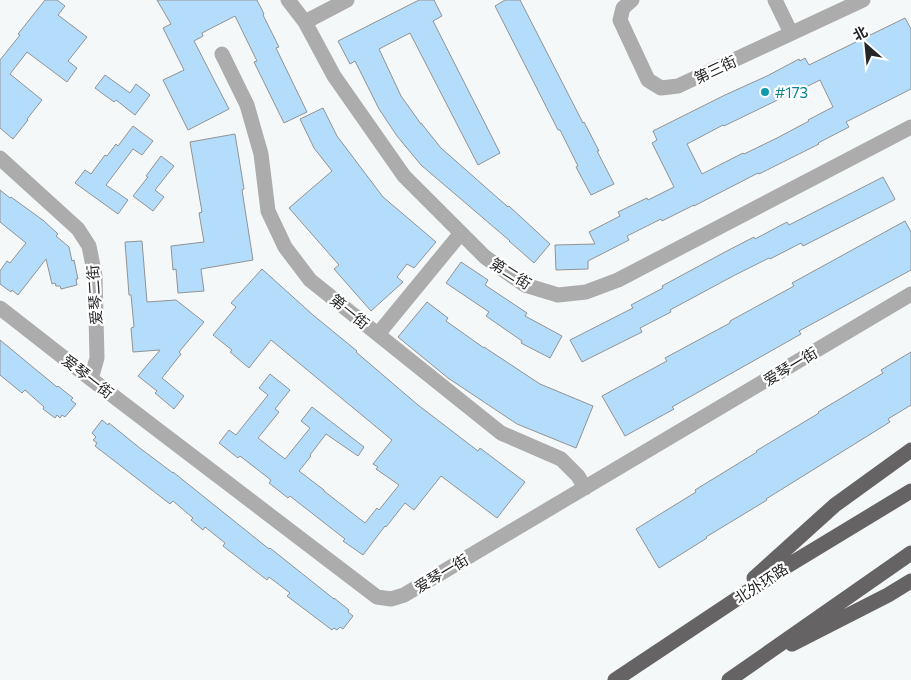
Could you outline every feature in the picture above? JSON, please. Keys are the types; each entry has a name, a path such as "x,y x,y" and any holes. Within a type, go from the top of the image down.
{"highway":[{"path":"714,614 835,505 911,450"},
{"name":"北外环路","path":"615,680 774,574 911,491"},
{"path":"729,680 911,553"},
{"path":"744,669 888,595 911,581"}],"street":[{"name":"第二街","path":"288,0 305,22 334,76 404,176 485,257 524,285 558,295 586,292 618,280 911,127"},
{"path":"305,22 347,0"},
{"name":"第三街","path":"632,0 622,8 620,20 648,80 661,88 678,86 863,0"},
{"path":"775,0 790,33"},
{"name":"第一街","path":"222,54 247,105 261,154 268,211 285,247 310,280 501,432 561,459 578,476 584,488"},
{"name":"爱琴二街","path":"0,158 78,229 89,246 96,276 97,358 91,379"},
{"path":"378,334 461,233"},
{"name":"爱琴一街","path":"0,308 377,597 391,599 404,595 911,294"}],"building":[{"path":"45,0 57,0 65,6 58,15 87,37 68,61 77,68 67,82 27,52 10,74 42,100 13,139 0,128 0,60"},
{"path":"157,0 257,0 279,47 276,48 307,112 284,123 254,62 257,61 235,16 202,33 203,36 194,41 229,109 188,130 163,80 184,70 163,28 171,24"},
{"path":"419,0 434,0 442,16 433,21 500,153 478,165 410,33 379,49 401,96 441,148 550,244 534,263 421,165 397,136 379,109 355,61 350,64 338,41"},
{"path":"505,0 520,0 599,151 597,151 614,184 591,195 560,130 558,130 495,6"},
{"path":"905,18 911,29 911,89 846,122 849,127 819,144 694,206 662,221 661,219 627,236 629,240 588,261 588,269 556,270 555,245 595,244 589,232 620,216 618,212 674,187 652,143 657,140 653,131 799,59 800,61 805,58 809,65","holes":["820,80 833,107 777,138 702,174 687,144 723,125"]},
{"path":"105,75 130,93 136,84 150,95 135,115 116,100 114,102 95,88"},
{"path":"323,108 337,136 383,197 436,242 414,268 407,264 397,277 403,282 371,311 334,269 339,265 289,208 332,171 314,148 300,119"},
{"path":"133,126 153,141 142,155 133,149 106,185 128,200 118,214 75,183 85,170 91,174 105,155 107,156 116,144 118,146"},
{"path":"235,134 253,260 201,269 204,291 178,293 176,269 173,270 171,246 204,242 199,213 202,212 190,142"},
{"path":"161,156 174,166 155,190 164,197 153,211 133,196"},
{"path":"883,177 894,200 803,246 801,243 735,275 640,328 642,332 582,362 570,340 633,308 631,305 663,288 662,286 725,252 787,222 789,225"},
{"path":"0,190 44,221 58,234 56,236 69,247 78,279 76,279 77,285 61,289 55,283 52,284 46,259 18,295 0,284 0,271 7,261 10,263 26,243 0,222"},
{"path":"905,221 911,232 911,270 799,331 801,334 672,407 674,409 625,436 602,396 667,361 665,358 794,286 792,283"},
{"path":"142,241 147,302 176,300 204,322 179,352 181,354 162,378 184,396 174,409 155,393 157,391 138,376 160,350 133,352 131,328 134,327 131,295 129,295 125,242"},
{"path":"461,262 488,280 485,285 527,313 525,316 562,336 550,358 521,343 522,341 486,316 489,312 446,283"},
{"path":"262,269 418,405 478,451 480,448 525,482 497,518 441,476 414,510 405,503 363,555 343,541 345,539 290,496 288,498 269,483 271,480 240,456 238,458 219,443 229,430 236,435 268,395 259,388 270,374 290,390 275,409 279,412 258,438 285,459 310,428 301,421 312,407 364,447 358,456 326,434 299,471 365,523 377,508 379,510 399,485 376,469 378,467 373,464 392,440 271,340 249,368 230,352 232,350 213,335 236,307 231,303"},
{"path":"427,302 448,318 446,321 540,384 593,406 576,448 517,424 448,378 398,337"},
{"path":"0,340 73,398 71,400 76,404 65,417 62,415 60,418 57,415 55,418 43,409 44,407 25,390 22,393 0,375"},
{"path":"911,352 911,405 888,419 890,422 659,568 636,529 696,492 695,490 756,451 883,373 881,370"},
{"path":"102,420 108,425 109,423 173,472 349,610 348,612 353,616 343,629 340,627 337,630 334,628 332,630 287,596 290,593 269,577 267,580 223,546 225,543 205,527 203,530 191,520 193,518 173,501 170,504 95,446 97,443 93,440 96,437 92,433"}],"place":[{"name":"#173","path":"765,92"}]}
